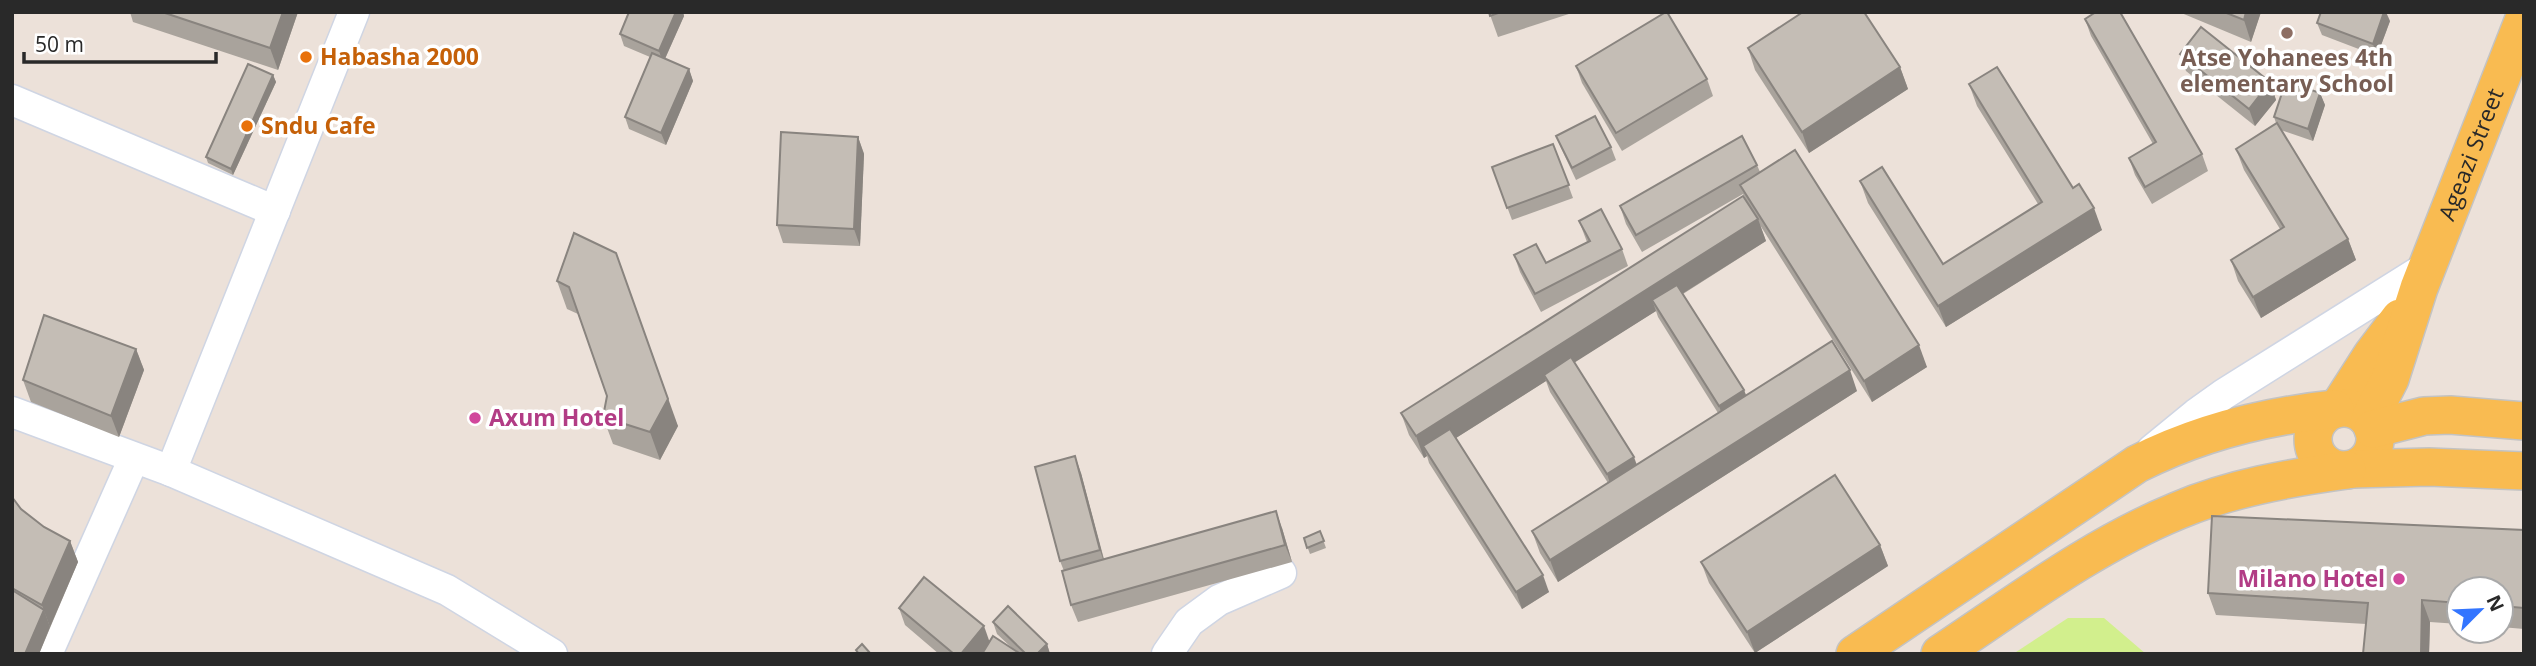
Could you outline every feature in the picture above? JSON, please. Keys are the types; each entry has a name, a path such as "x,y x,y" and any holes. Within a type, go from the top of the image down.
{"main road":[{"name":"Ageazi Street","path":"2424,277 2524,19"},
{"path":"2424,277 2390,379 2354,416 2320,418 2315,425 2313,443 2316,453 2321,460 2338,470 2429,467 2524,471"},
{"path":"1940,654 2096,551 2178,510 2259,484 2350,469 2362,464 2373,448 2354,416 2372,355 2391,332 2424,277"},
{"path":"2396,357 2402,387 2409,396 2418,405 2450,415"},
{"path":"1856,654 2137,464 2168,448 2228,427 2254,421 2354,416 2450,415 2524,421"}],"street":[{"path":"171,471 354,12"},
{"path":"12,100 275,211"},
{"path":"2137,464 2168,436 2224,394 2424,277"},
{"path":"12,412 171,471 447,590 552,654"},
{"path":"47,654 134,457"},
{"path":"1167,654 1189,622 1219,600 1281,573"}],"green space":[{"path":"2068,618 2104,618 2146,654 2013,654"}],"building":[{"path":"162,12 283,12 270,48"},
{"path":"629,12 676,12 659,51 620,34"},
{"path":"1667,12 1707,79 1616,133 1576,66"},
{"path":"1803,12 1864,12 1900,67 1802,132 1748,48"},
{"path":"2096,12 2120,12 2202,154 2145,187 2129,158 2156,142 2085,19"},
{"path":"2224,12 2246,12 2244,20"},
{"path":"2321,12 2384,12 2373,44 2317,23"},
{"path":"2201,27 2270,82 2249,109 2180,54"},
{"path":"652,53 689,69 661,133 625,117"},
{"path":"248,64 273,75 231,169 206,157"},
{"path":"1997,67 2073,188 2079,184 2094,208 1938,306 1860,181 1882,167 1943,264 2042,202 1969,84"},
{"path":"2286,81 2320,93 2308,129 2274,117"},
{"path":"1595,116 1611,147 1572,168 1556,136"},
{"path":"2277,123 2348,239 2253,297 2231,260 2284,227 2236,149"},
{"path":"781,132 858,137 854,229 777,225"},
{"path":"1742,136 1757,165 1636,235 1620,206"},
{"path":"1553,144 1569,185 1507,208 1492,167"},
{"path":"1795,150 1919,345 1864,381 1740,185"},
{"path":"1743,196 1758,219 1416,436 1401,413"},
{"path":"1601,209 1622,249 1535,294 1514,255 1536,244 1546,263 1590,241 1579,221"},
{"path":"574,233 616,253 668,399 650,432 603,417 607,396 569,287 557,281"},
{"path":"1677,285 1744,390 1719,406 1652,300"},
{"path":"44,315 136,349 111,416 23,380"},
{"path":"1832,341 1850,370 1550,560 1532,531"},
{"path":"1571,357 1634,457 1607,474 1544,375"},
{"path":"1450,429 1543,575 1516,592 1423,446"},
{"path":"1075,456 1100,550 1060,561 1035,467"},
{"path":"1835,475 1880,545 1747,632 1701,562"},
{"path":"12,497 21,509 44,527 70,541 42,605 12,588"},
{"path":"1276,511 1285,545 1071,605 1062,571"},
{"path":"2212,516 2524,530 2524,608 2515,607 2515,575 2445,575 2445,602 2422,600 2421,654 2363,654 2368,603 2208,593"},
{"path":"1320,531 1324,541 1307,548 1304,538"},
{"path":"924,577 984,626 961,654 954,654 899,608"},
{"path":"12,590 44,610 25,654 12,654"},
{"path":"1008,606 1047,644 1037,654 1026,654 993,622"},
{"path":"993,636 1019,653 982,654"},
{"path":"862,644 869,654 859,654 856,650"}],"place":[{"name":"Atse Yohanees 4th elementary School","path":"2287,33"},
{"name":"Habasha 2000","path":"306,57"},
{"name":"Sndu Cafe","path":"247,126"},
{"name":"Axum Hotel","path":"475,418"},
{"name":"Milano Hotel","path":"2399,579"}]}
